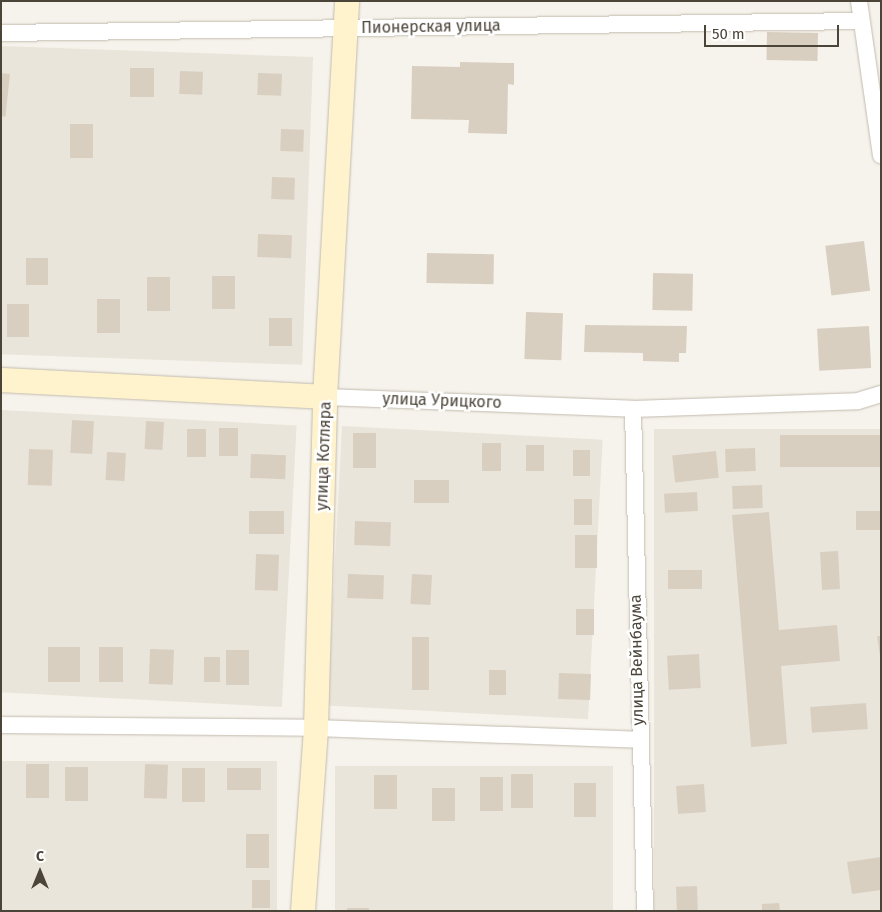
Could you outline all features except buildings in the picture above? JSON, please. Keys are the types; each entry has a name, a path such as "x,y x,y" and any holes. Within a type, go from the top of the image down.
{"street":[{"name":"улица Котляра","path":"303,911 316,728 325,397 347,1"},
{"path":"859,1 881,156"},
{"name":"Пионерская улица","path":"1,33 861,21"},
{"name":"улица Урицкого","path":"1,380 325,397 633,409 858,401 881,394"},
{"name":"улица Вейнбаума","path":"633,409 639,740 646,911"},
{"path":"1,724 316,728 639,740"}],"shaded area":[{"path":"1,1 232,1 1,2"},
{"path":"1,46 313,57 302,365 1,354"},
{"path":"1,410 297,425 282,707 1,692"},
{"path":"342,426 603,440 588,719 327,706"},
{"path":"654,429 881,429 881,911 654,911"},
{"path":"1,761 277,761 277,911 1,911"},
{"path":"335,766 613,766 613,911 335,911"}]}
